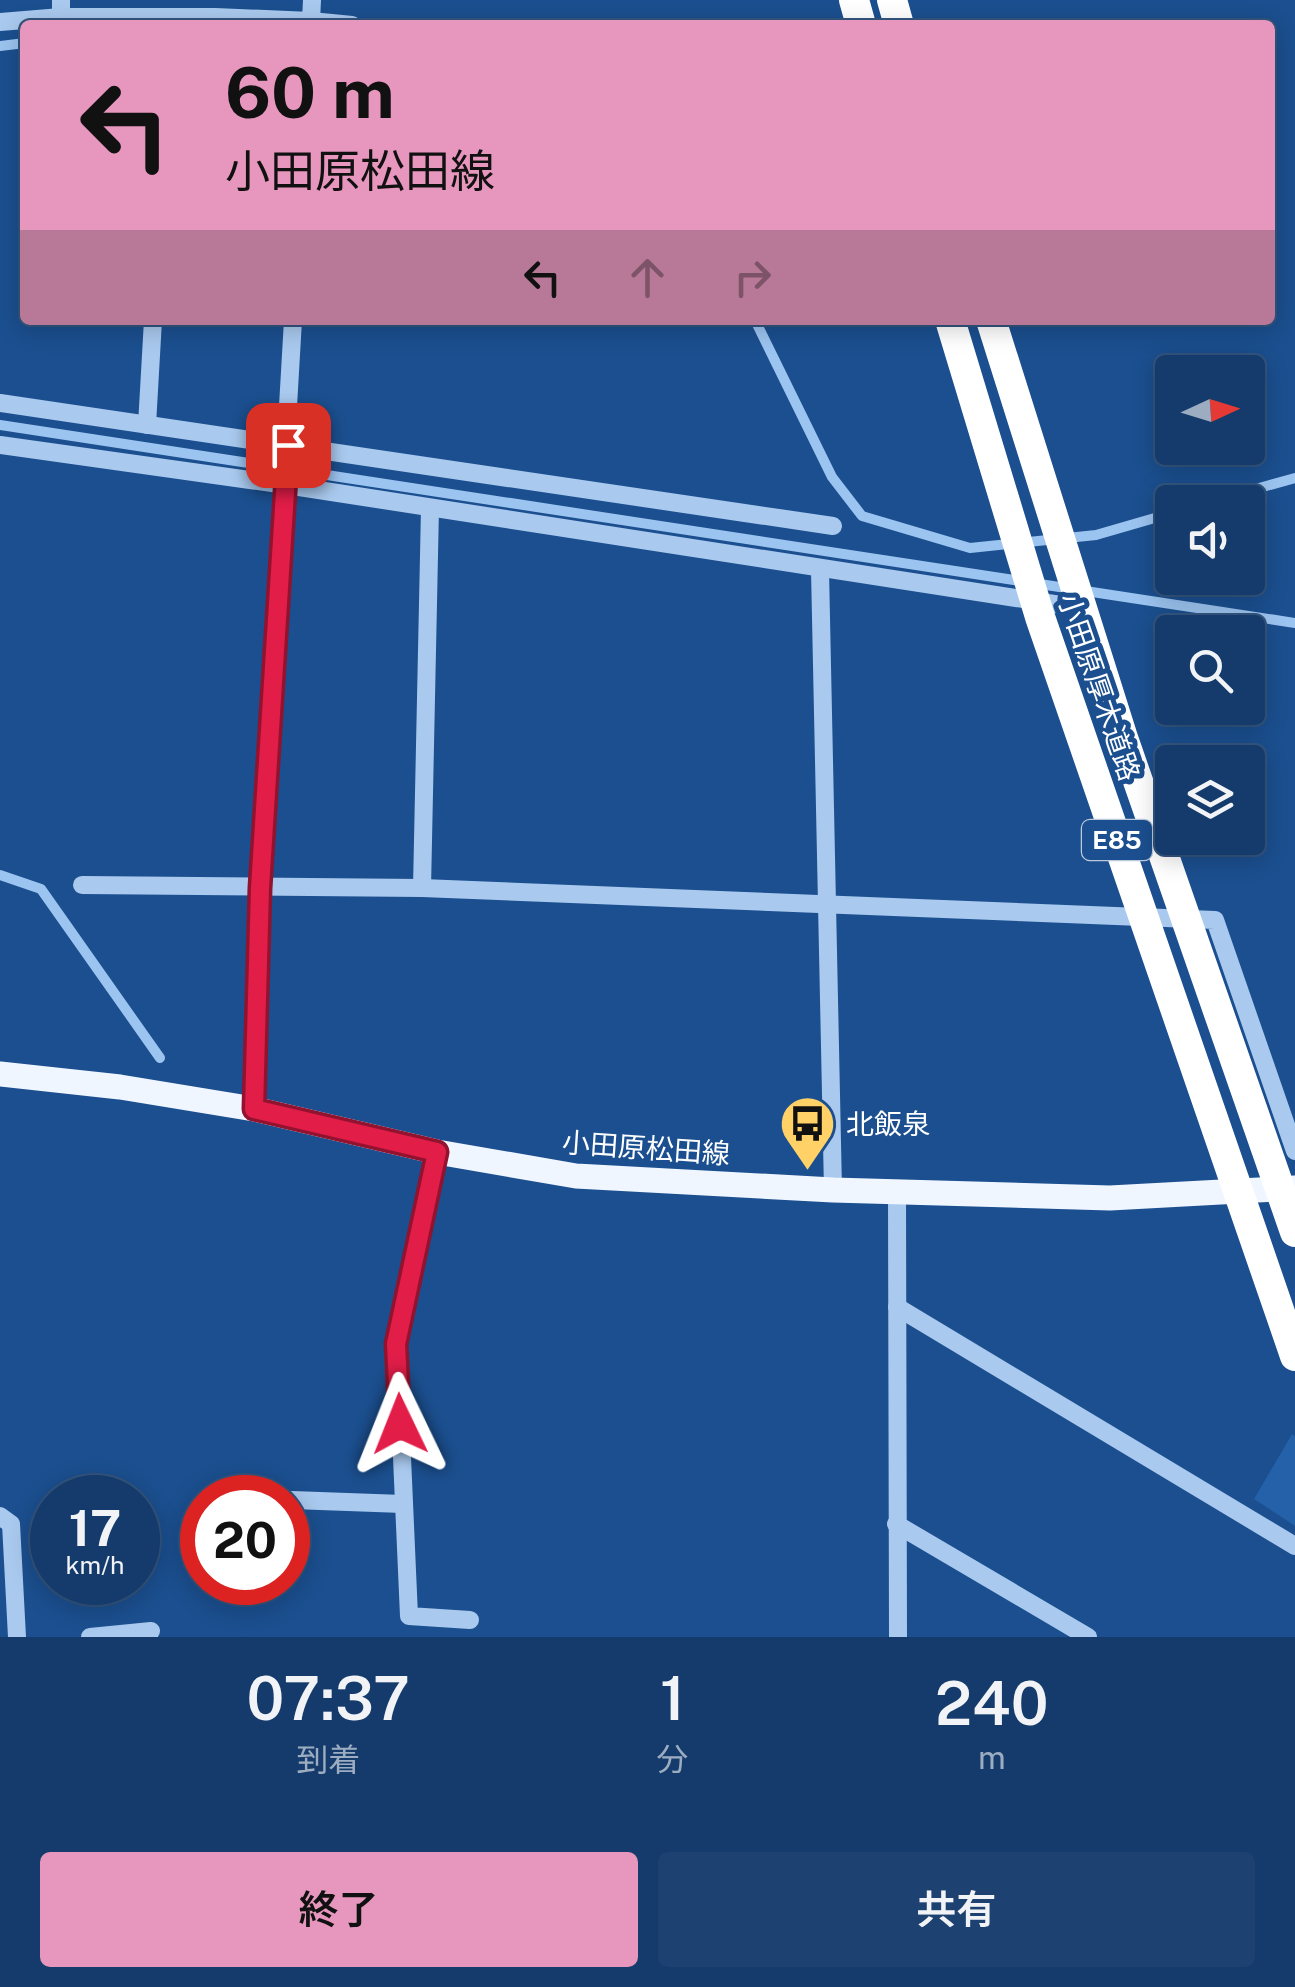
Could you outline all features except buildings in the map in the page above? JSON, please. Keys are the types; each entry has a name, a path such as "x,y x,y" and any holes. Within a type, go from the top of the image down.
{"highway":[{"name":"小田原厚木道路","path":"952,325 1040,617 1295,1356"},
{"name":"小田原厚木道路","path":"993,325 1123,738 1295,1232"}],"main road":[{"name":"小田原松田線","path":"0,1074 120,1087 254,1109 437,1152 576,1176 898,1193 1110,1198 1295,1188"}],"street":[{"path":"0,22 61,8 262,20"},
{"path":"147,425 153,325"},
{"path":"254,1109 260,888 294,325"},
{"path":"0,403 833,526"},
{"path":"0,445 286,485 1096,610"},
{"path":"422,888 430,508"},
{"path":"820,570 833,1190"},
{"path":"82,885 422,888 1215,920 1295,1151"},
{"path":"437,1152 396,1344 409,1616 470,1620"},
{"path":"898,1193 898,1637"},
{"path":"897,1307 1295,1546"},
{"path":"310,1501 403,1504"},
{"path":"0,1516 11,1524 17,1637"},
{"path":"896,1524 1088,1637"},
{"path":"90,1637 151,1630"}],"shaded area":[{"path":"1292,1434 1295,1436 1295,1526 1254,1499"}],"waterway":[{"path":"0,46 20,44"},
{"path":"757,325 832,477 862,516 970,548 1096,535 1155,518"},
{"path":"0,425 1295,623"},
{"path":"1265,486 1295,478"},
{"path":"0,875 41,889 160,1058"}],"place":[{"name":"北飯泉","path":"807,1173"}],"route":[{"path":"288,445 260,888 254,1109 437,1152 396,1344 400,1424"}]}
